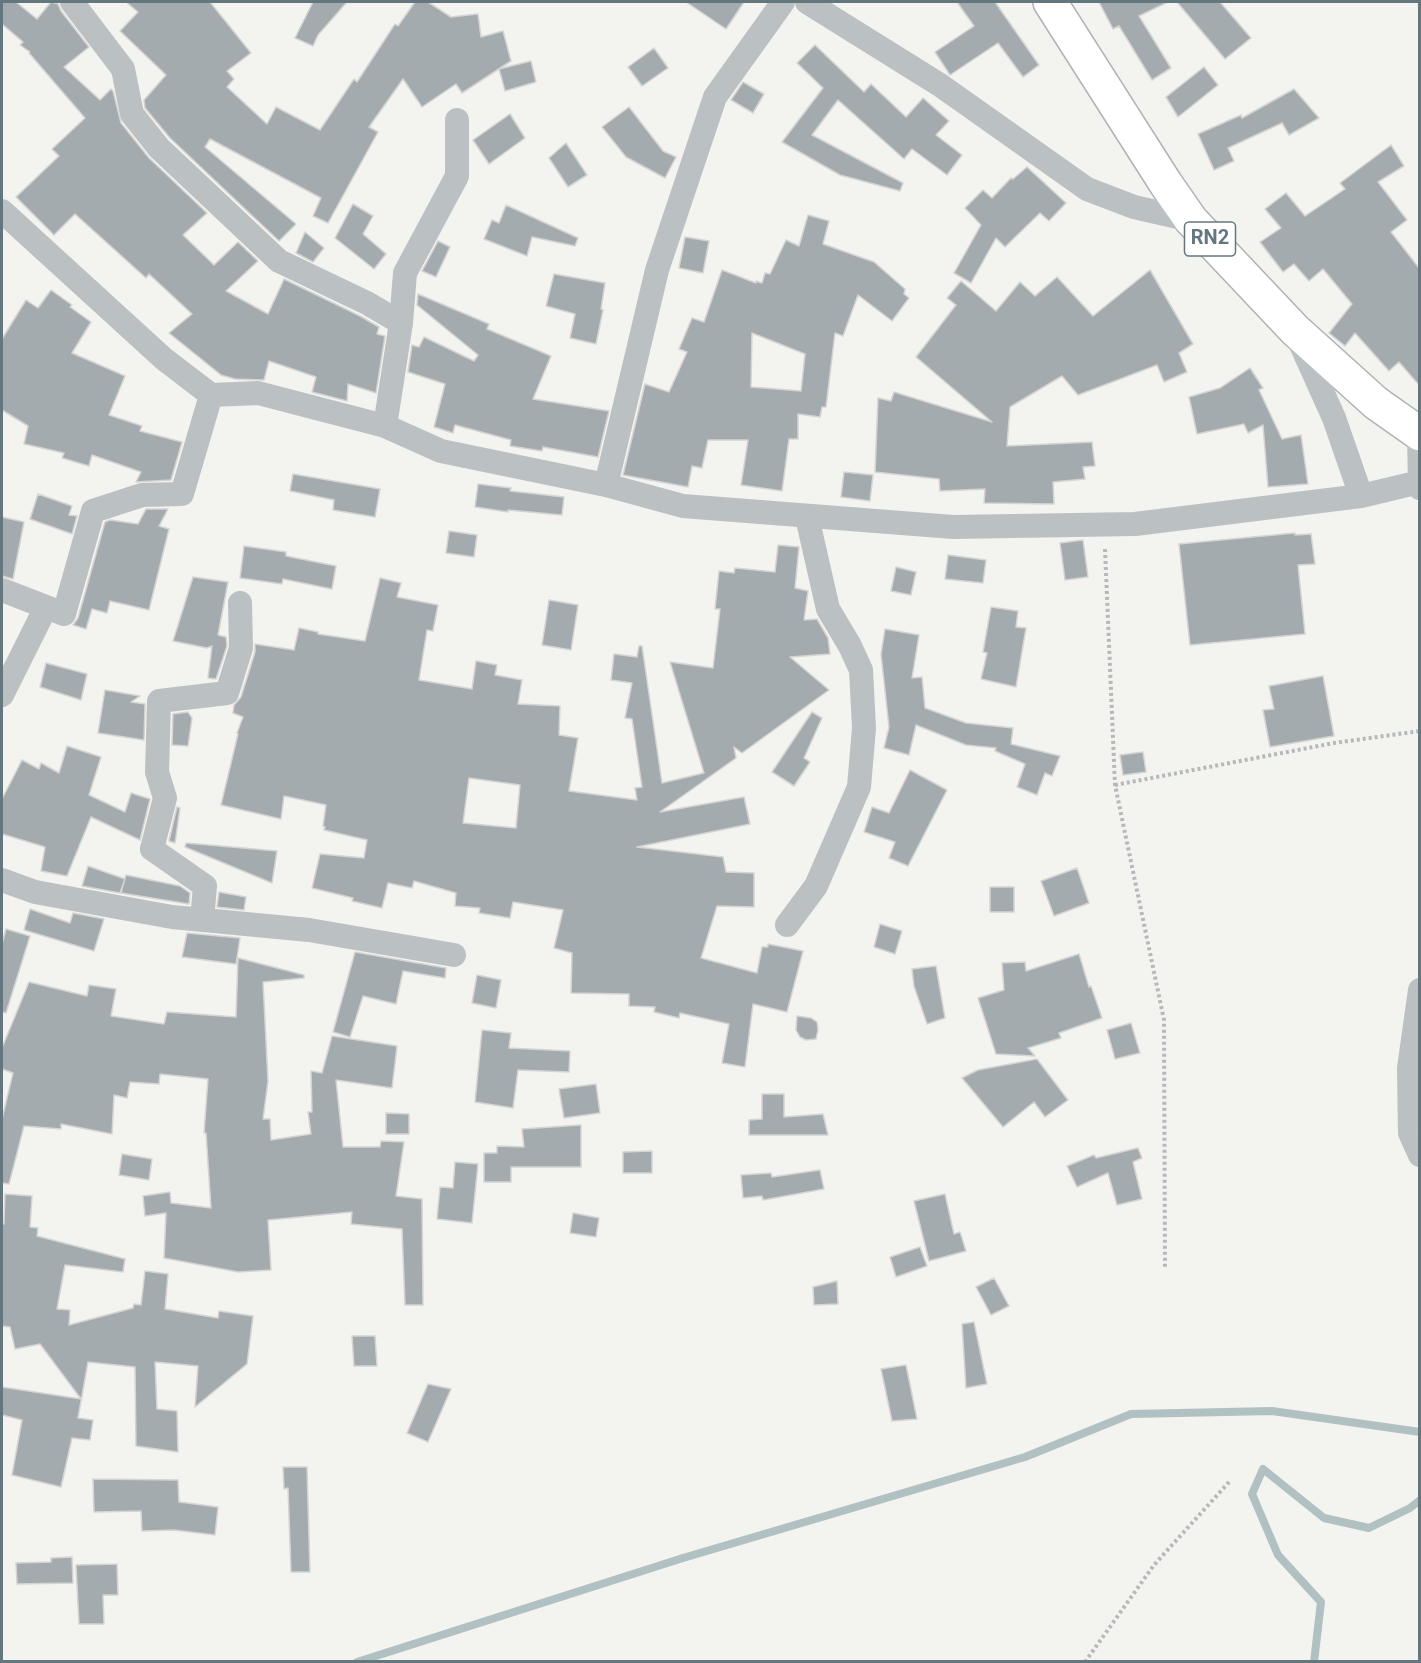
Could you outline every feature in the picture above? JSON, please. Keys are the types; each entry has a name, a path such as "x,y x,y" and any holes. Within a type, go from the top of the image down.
{"highway":[{"name":"RN2","path":"1050,2 1191,220 1295,330 1376,403 1419,434"}],"street":[{"path":"72,2 123,69 132,114 159,148 279,261 367,303 401,323"},
{"path":"606,485 657,270 715,97 783,2"},
{"path":"807,2 940,85 1087,189 1134,207 1191,220"},
{"path":"385,426 401,323 405,273 457,176 457,120"},
{"path":"2,211 164,359 211,395 258,393 385,426 441,451 606,485 683,506 953,527 1135,524 1361,496 1419,484 1419,434"},
{"path":"1295,330 1334,418 1361,496"},
{"path":"2,590 64,614 93,511 142,495 182,494 211,395"},
{"path":"787,925 816,886 859,787 864,728 861,670 828,609 807,517"},
{"path":"202,920 206,886 152,849 165,798 157,772 159,701 227,693 241,648 240,603"},
{"path":"2,695 46,608"},
{"path":"2,880 35,892 202,920 309,930 454,955"},
{"path":"1419,990 1409,1068 1410,1133 1419,1155"}],"path":[{"path":"1104,525 1115,786 1164,1020 1165,1269"},
{"path":"1115,786 1334,743 1419,731"},
{"path":"1085,1662 1154,1565 1230,1481"}],"building":[{"path":"2,2 16,2 37,19 51,2 58,4 89,47 64,67 100,100 111,89 113,91 121,123 149,158 207,213 183,235 214,265 238,242 258,261 226,291 268,314 284,279 379,327 377,334 385,336 376,393 348,384 347,401 312,392 316,377 269,361 264,380 235,379 221,375 169,333 192,314 149,274 146,278 75,214 54,235 16,197 59,156 52,149 85,118 30,52 20,45 23,42 2,24"},
{"path":"126,2 210,2 251,53 227,71 234,79 227,87 267,124 276,107 320,130 354,79 357,82 395,24 398,26 415,2 428,2 451,17 478,14 481,37 503,31 511,61 462,93 456,84 422,107 403,79 369,127 378,132 328,223 313,216 321,198 210,139 205,147 296,224 279,241 170,138 145,108 144,100 166,75 120,31 138,12"},
{"path":"313,2 347,2 318,35 313,46 295,38"},
{"path":"686,2 744,2 726,29"},
{"path":"957,2 995,2 1039,65 1023,77 998,43 950,75 935,52 974,26"},
{"path":"1099,2 1168,2 1139,16 1171,68 1152,80 1119,26 1113,29"},
{"path":"1177,2 1220,2 1251,38 1225,59"},
{"path":"815,45 864,92 871,84 906,117 923,98 949,121 936,135 962,155 947,175 912,149 904,159 838,100 812,135 903,183 900,191 840,175 782,142 823,88 797,63"},
{"path":"654,48 668,68 642,86 628,67"},
{"path":"531,61 536,82 505,91 499,69"},
{"path":"1204,67 1218,85 1178,117 1166,97"},
{"path":"743,82 764,94 753,113 731,100"},
{"path":"1294,89 1319,118 1289,135 1282,123 1228,148 1234,161 1214,170 1198,134 1241,115 1242,118"},
{"path":"629,107 663,151 676,157 665,178 626,157 602,127"},
{"path":"510,114 525,138 489,164 473,140"},
{"path":"566,143 587,175 568,187 549,158"},
{"path":"1391,145 1404,166 1378,182 1407,220 1391,232 1419,268 1419,385 1399,362 1389,371 1355,333 1345,346 1329,333 1352,304 1323,269 1309,281 1294,264 1283,272 1260,242 1281,228 1265,209 1286,193 1305,216 1345,189 1340,183"},
{"path":"1027,167 1066,203 1049,221 1040,213 1005,247 996,238 971,283 954,273 981,225 965,208 983,190 992,198 1011,178 1013,179"},
{"path":"353,204 373,216 363,234 386,254 374,269 335,238"},
{"path":"506,205 578,238 575,246 532,237 527,256 484,239 492,220 499,223"},
{"path":"808,215 829,221 823,244 874,262 905,289 904,294 909,298 892,321 858,295 843,336 835,333 826,407 822,407 820,417 798,414 798,439 789,439 782,491 741,485 748,440 708,440 702,468 692,466 688,487 623,475 645,384 669,392 687,352 679,349 692,318 704,322 722,270 756,283 756,281 762,283 765,273 770,274 786,240 799,246","holes":["752,333 805,354 801,391 751,387"]},
{"path":"305,232 324,248 313,262 296,253"},
{"path":"685,237 709,241 703,273 679,268"},
{"path":"438,241 450,247 436,277 422,271"},
{"path":"1150,270 1193,344 1179,353 1187,372 1164,382 1157,365 1078,395 1062,376 1010,407 1007,446 1092,442 1095,466 1083,467 1085,479 1053,482 1054,504 984,503 985,489 940,491 939,479 875,472 878,398 891,401 894,392 992,422 916,357 956,305 947,298 961,281 996,311 1020,282 1035,296 1057,277 1093,316"},
{"path":"554,274 605,283 601,309 603,310 596,344 570,338 575,314 546,306"},
{"path":"51,290 91,322 72,353 125,376 109,415 142,426 140,431 182,442 171,480 136,482 141,472 92,455 89,466 62,458 64,453 24,444 28,426 2,410 2,339 26,300 38,308"},
{"path":"418,294 489,324 487,329 551,356 533,399 609,411 598,457 543,447 542,451 510,446 511,440 455,425 453,433 434,427 445,384 408,372 412,345 419,347 424,337 474,361 478,355 417,305"},
{"path":"1250,368 1263,388 1259,390 1282,439 1301,435 1308,484 1268,487 1263,425 1248,433 1244,424 1197,434 1189,397 1220,388"},
{"path":"844,472 873,475 870,501 841,497"},
{"path":"293,474 380,489 375,517 333,510 334,500 290,491"},
{"path":"478,484 511,488 510,491 564,497 562,515 508,510 508,512 475,507"},
{"path":"38,494 72,506 69,515 77,516 72,534 30,519"},
{"path":"146,509 168,509 159,526 169,529 149,610 110,601 107,613 92,609 86,629 73,625 78,618 105,522 110,520 138,524"},
{"path":"2,517 24,522 13,579 2,576"},
{"path":"449,531 477,535 474,557 446,553"},
{"path":"1295,533 1295,535 1311,534 1315,564 1298,565 1305,634 1190,645 1179,544"},
{"path":"1083,540 1088,577 1065,580 1060,543"},
{"path":"778,545 799,547 795,588 808,591 804,620 817,619 828,638 830,654 790,657 829,690 742,753 734,747 736,758 660,812 744,797 750,824 637,847 723,857 726,872 754,873 754,907 717,906 701,958 757,973 762,947 768,947 768,944 803,951 787,1012 753,1004 745,1067 722,1063 729,1024 680,1013 679,1018 654,1012 655,1007 629,1006 629,994 571,993 572,953 554,948 563,910 513,902 510,918 479,913 480,908 455,906 456,893 414,881 412,888 388,883 382,908 352,901 353,898 312,888 320,854 364,858 367,840 324,830 326,805 284,796 281,819 221,805 237,733 243,717 233,713 234,705 241,697 255,652 255,644 294,650 299,628 318,632 318,634 365,641 380,578 401,583 397,597 438,605 433,631 427,630 419,680 472,689 476,661 497,665 495,675 522,680 518,704 560,706 559,735 578,738 569,791 637,800 635,788 642,787 632,719 625,718 632,683 611,680 614,654 637,657 639,646 642,646 662,783 704,773 670,662 713,668 720,609 715,609 719,571 734,573 735,568 775,572","holes":["469,778 520,785 516,828 463,823"]},
{"path":"244,546 286,552 286,556 336,566 332,589 283,579 282,584 240,578"},
{"path":"948,555 986,560 983,583 945,579"},
{"path":"896,567 916,572 911,595 891,591"},
{"path":"193,577 228,582 218,635 226,637 227,646 216,679 208,678 212,646 207,648 173,641"},
{"path":"549,600 578,605 571,650 542,645"},
{"path":"991,607 1018,611 1016,627 1026,628 1016,687 981,679 987,653 983,652"},
{"path":"885,629 919,635 912,678 922,677 925,708 966,723 1013,728 1011,744 1060,756 1052,776 1045,773 1037,795 1017,787 1025,764 995,751 996,748 966,745 916,725 909,755 884,748 889,727 881,654"},
{"path":"46,663 87,674 81,700 40,687"},
{"path":"1323,676 1334,736 1270,747 1263,710 1274,709 1269,686"},
{"path":"105,690 140,696 131,702 145,704 144,740 98,733"},
{"path":"188,712 192,718 188,746 172,745 173,714"},
{"path":"812,712 822,718 804,758 810,762 794,786 772,772"},
{"path":"67,746 101,757 89,795 125,812 131,793 150,799 140,840 91,817 67,876 41,871 45,847 2,834 2,799 22,760 39,769 41,763 59,773"},
{"path":"1143,752 1146,772 1123,775 1120,755"},
{"path":"910,770 947,790 908,866 889,858 895,842 864,832 872,807 889,813"},
{"path":"177,807 180,808 175,843 169,841"},
{"path":"186,843 277,851 272,883 185,847"},
{"path":"88,866 125,879 120,893 82,886"},
{"path":"1077,868 1089,903 1054,916 1041,881"},
{"path":"126,875 180,886 190,893 189,904 121,893"},
{"path":"990,887 1014,887 1014,912 990,912"},
{"path":"219,892 246,897 244,910 217,907"},
{"path":"30,909 70,923 73,913 104,919 94,951 24,930"},
{"path":"880,924 902,931 895,954 874,947"},
{"path":"6,929 30,936 6,1013 2,1012 2,944"},
{"path":"187,933 240,938 236,964 182,957"},
{"path":"355,952 446,968 445,978 403,971 396,1004 363,996 350,1037 333,1032"},
{"path":"1079,954 1102,1018 1059,1033 1061,1038 1028,1048 1035,1056 996,1054 978,998 1004,990 1002,963 1025,962 1026,971"},
{"path":"238,958 304,975 304,978 263,982 268,1081 263,1119 270,1119 271,1140 311,1134 308,1112 312,1112 311,1071 322,1073 332,1036 397,1046 392,1088 336,1080 343,1147 380,1147 381,1141 404,1142 396,1196 422,1199 423,1305 405,1305 402,1229 351,1224 352,1212 268,1220 271,1270 238,1272 164,1258 166,1213 145,1216 143,1196 170,1192 171,1203 211,1208 206,1133 204,1133 208,1079 160,1074 159,1084 130,1082 127,1098 114,1095 112,1134 61,1124 61,1129 24,1126 9,1184 2,1183 2,1119 13,1073 2,1069 2,1048 29,982 87,996 89,985 116,989 111,1016 164,1024 167,1012 236,1017"},
{"path":"936,966 945,1018 927,1024 914,986 912,969"},
{"path":"477,975 501,980 496,1008 472,1003"},
{"path":"797,1016 811,1018 817,1022 816,1039 806,1040 800,1037 796,1030"},
{"path":"1131,1023 1140,1053 1115,1059 1107,1030"},
{"path":"482,1030 511,1033 509,1048 570,1051 569,1072 518,1070 513,1108 475,1102"},
{"path":"1037,1059 1068,1100 1045,1117 1034,1102 1003,1127 962,1078 978,1070"},
{"path":"596,1084 600,1113 564,1118 559,1089"},
{"path":"762,1094 784,1094 784,1117 823,1114 828,1135 749,1135 749,1120 762,1119"},
{"path":"386,1113 409,1114 409,1134 386,1134"},
{"path":"581,1125 581,1167 511,1167 511,1182 484,1182 484,1153 497,1153 497,1146 524,1147 522,1129"},
{"path":"1138,1148 1142,1158 1133,1162 1142,1199 1117,1205 1108,1173 1077,1187 1067,1166 1094,1155 1096,1158"},
{"path":"652,1151 652,1173 623,1173 623,1152"},
{"path":"122,1154 152,1159 149,1180 119,1175"},
{"path":"455,1162 478,1164 472,1223 437,1219 440,1187 453,1188"},
{"path":"820,1170 824,1189 763,1200 762,1196 743,1198 741,1175 771,1173 772,1177"},
{"path":"5,1194 32,1196 30,1227 38,1228 37,1236 125,1259 123,1272 65,1265 57,1309 70,1310 69,1325 133,1308 134,1304 141,1305 145,1271 168,1274 165,1309 218,1318 219,1311 253,1316 247,1364 195,1407 198,1366 155,1362 157,1409 177,1411 178,1452 136,1446 135,1367 88,1362 78,1418 93,1420 90,1440 72,1438 61,1487 12,1475 22,1420 2,1415 2,1387 81,1399 40,1344 15,1349 10,1327 2,1326 2,1224 4,1224"},
{"path":"945,1194 954,1234 960,1232 966,1251 929,1261 914,1201"},
{"path":"573,1213 599,1218 596,1237 570,1233"},
{"path":"920,1247 927,1266 896,1277 890,1257"},
{"path":"994,1278 1009,1306 991,1315 976,1287"},
{"path":"837,1281 838,1304 814,1305 813,1287"},
{"path":"974,1322 987,1384 966,1388 962,1324"},
{"path":"352,1336 375,1336 377,1366 354,1366"},
{"path":"906,1365 917,1419 892,1421 881,1369"},
{"path":"428,1384 451,1389 428,1442 407,1433"},
{"path":"283,1467 307,1467 310,1572 291,1572 288,1488 284,1489"},
{"path":"93,1479 178,1480 179,1502 218,1507 215,1535 174,1530 142,1531 141,1511 94,1512"},
{"path":"72,1557 73,1583 17,1584 16,1563 51,1562 51,1558"},
{"path":"117,1564 118,1595 103,1595 104,1624 79,1624 76,1565"}],"waterway":[{"path":"357,1662 683,1558 1025,1457 1131,1414 1272,1411 1420,1432"},
{"path":"1314,1662 1321,1602 1278,1555 1252,1494 1263,1469 1324,1518 1369,1528 1410,1508 1420,1500"}]}
